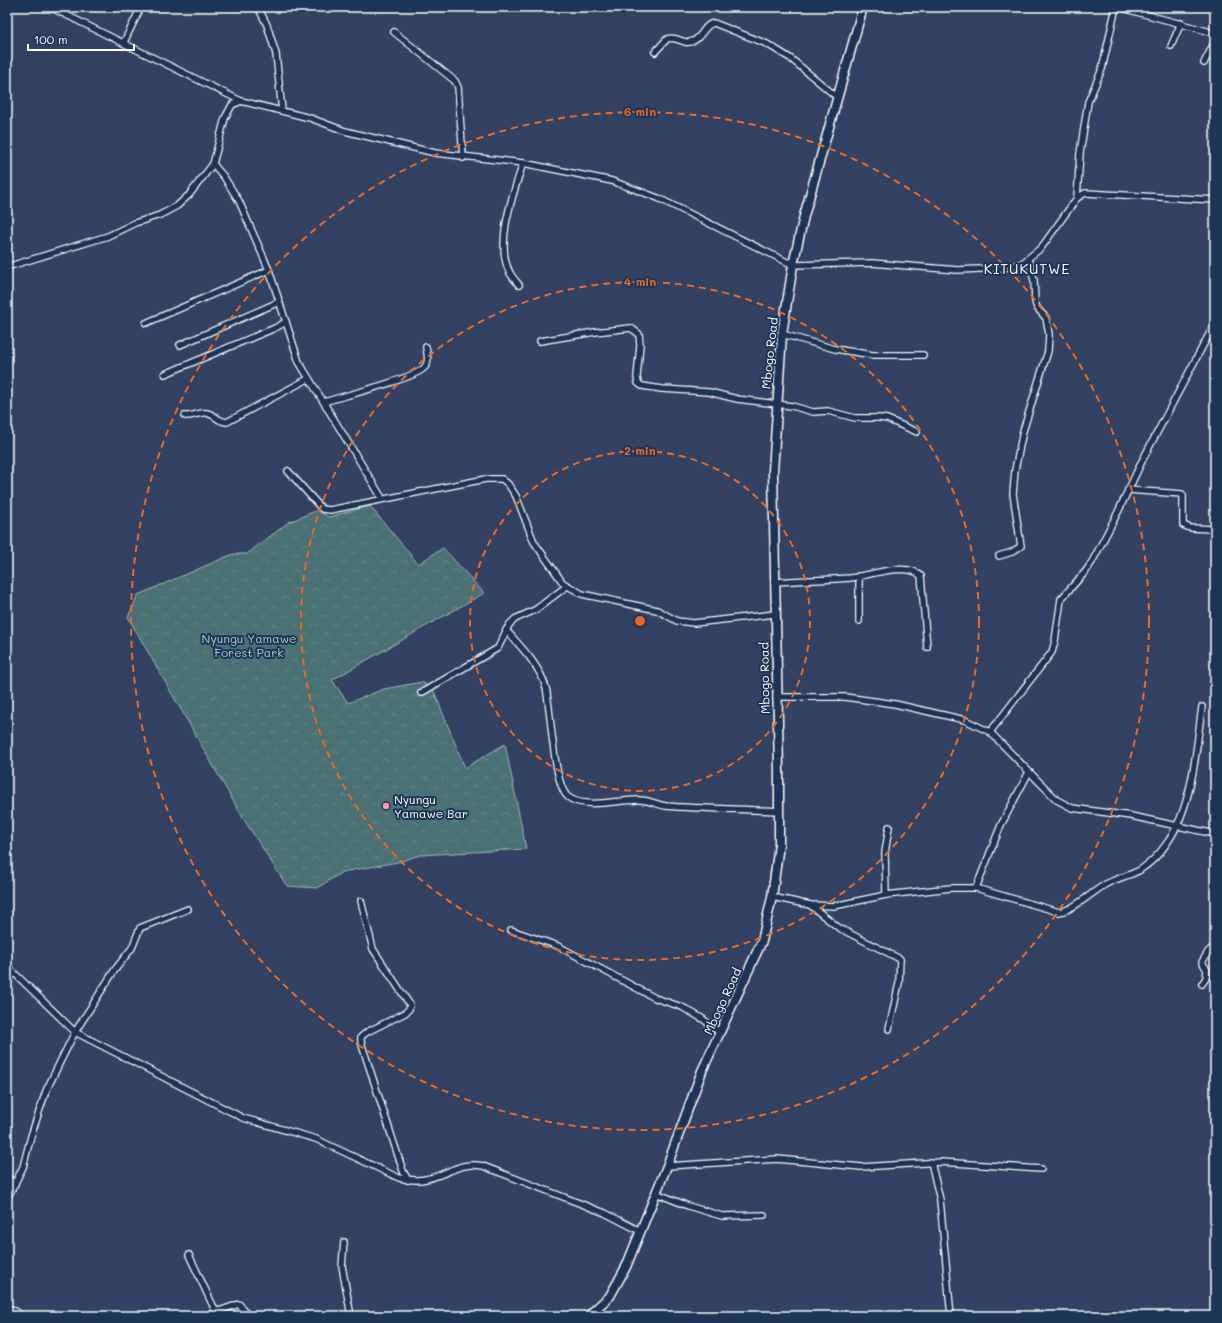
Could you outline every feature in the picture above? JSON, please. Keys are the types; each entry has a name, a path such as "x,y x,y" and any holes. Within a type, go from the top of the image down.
{"main road":[{"name":"Mbogo Road","path":"588,1316 610,1296 626,1267 667,1166 702,1071 762,941 772,897 779,844 779,811 776,697 776,582 772,471 782,334 793,265 804,216 863,7"}],"street":[{"path":"50,7 124,42 241,101 282,111 366,136 436,153 463,158 523,164 589,175 633,188 730,232 793,265 872,263 930,269 1003,268 1021,264 1041,248 1077,198 1085,193 1215,200"},
{"path":"124,42 140,7"},
{"path":"258,7 267,25 276,54 282,111"},
{"path":"1077,198 1080,153 1088,102 1102,69 1117,7 1181,23 1209,32 1215,38"},
{"path":"655,52 667,39 677,38 686,42 696,40 707,26 714,23 767,44 790,58 838,98"},
{"path":"1171,46 1181,23"},
{"path":"394,32 455,81 458,87 463,158"},
{"path":"1204,63 1215,41"},
{"path":"7,267 84,244 160,215 177,206 189,196 213,164 225,118 232,105 241,101"},
{"path":"213,164 239,201 269,270 299,362 382,498"},
{"path":"519,286 509,272 506,257 505,227 523,164"},
{"path":"999,556 1012,552 1020,546 1013,494 1016,470 1023,431 1048,351 1048,324 1046,318 1037,308 1035,302 1034,280 1028,259"},
{"path":"146,323 269,270"},
{"path":"180,346 279,302"},
{"path":"165,374 286,322"},
{"path":"990,732 1052,652 1061,599 1086,571 1142,460 1215,324"},
{"path":"540,341 631,328 639,334 640,346 636,378 638,383 642,386 662,389 709,392 737,399 792,406 813,412 828,411 855,418 879,418 917,432"},
{"path":"782,334 835,349 873,355 923,355"},
{"path":"324,402 418,372 427,363 428,358 426,347"},
{"path":"185,416 193,417 202,413 207,413 219,421 227,422 308,379"},
{"path":"288,471 326,510 486,479 502,479 508,484 516,496 534,542 560,579 567,586 582,594 657,610 671,619 683,622 694,623 775,614"},
{"path":"1128,490 1182,494 1184,525 1190,528 1215,530"},
{"path":"776,582 859,576 885,570 904,570 920,574 927,647"},
{"path":"859,576 859,620"},
{"path":"421,693 498,648 506,630 515,619 535,610 567,586"},
{"path":"506,630 528,656 541,675 546,687 551,740 562,786 567,796 572,799 588,802 640,800 665,806 779,811"},
{"path":"776,697 845,697 895,704 959,718 990,732 1057,800 1068,807 1131,816 1215,834"},
{"path":"772,897 810,905 834,906 886,895 951,888 976,888 1059,912 1063,911 1101,887 1144,866 1156,855 1177,826 1186,801 1202,707"},
{"path":"976,888 1001,825 1029,772"},
{"path":"886,895 885,853 889,827"},
{"path":"362,901 373,949 410,1005 409,1009 405,1013 367,1032 362,1037 361,1042 403,1171 408,1180"},
{"path":"810,905 839,928 900,959 899,982 889,1029"},
{"path":"7,1199 24,1167 31,1136 46,1091 75,1032 114,971 132,948 140,928 188,909"},
{"path":"511,930 558,946 655,998 682,1008 703,1019 720,1033"},
{"path":"1202,984 1206,978 1207,970 1202,962 1208,952 1215,945"},
{"path":"7,966 75,1032 243,1118 316,1139 398,1178 408,1180 427,1179 453,1168 469,1165 483,1166 605,1213 640,1231"},
{"path":"667,1166 777,1159 861,1167 931,1162 1041,1169"},
{"path":"931,1162 940,1200 951,1316"},
{"path":"7,1177 15,1184"},
{"path":"656,1193 688,1206 722,1216 764,1215"},
{"path":"344,1242 342,1266 352,1316"},
{"path":"189,1255 215,1310 219,1311 239,1304 248,1316"},
{"path":"7,1307 23,1316"}],"green space":[{"name":"Nyungu Yamawe Forest Park","path":"370,506 418,564 443,548 484,593 332,680 348,703 384,689 422,682 433,689 465,768 505,744 526,849 420,855 398,862 342,872 317,888 287,886 243,818 128,617 138,595 233,554 247,554 289,522 318,510 328,517"}],"place":[{"name":"Nyungu Yamawe Bar","path":"386,806"}],"district":[{"name":"KITUKUTWE","path":"1027,268"}]}
